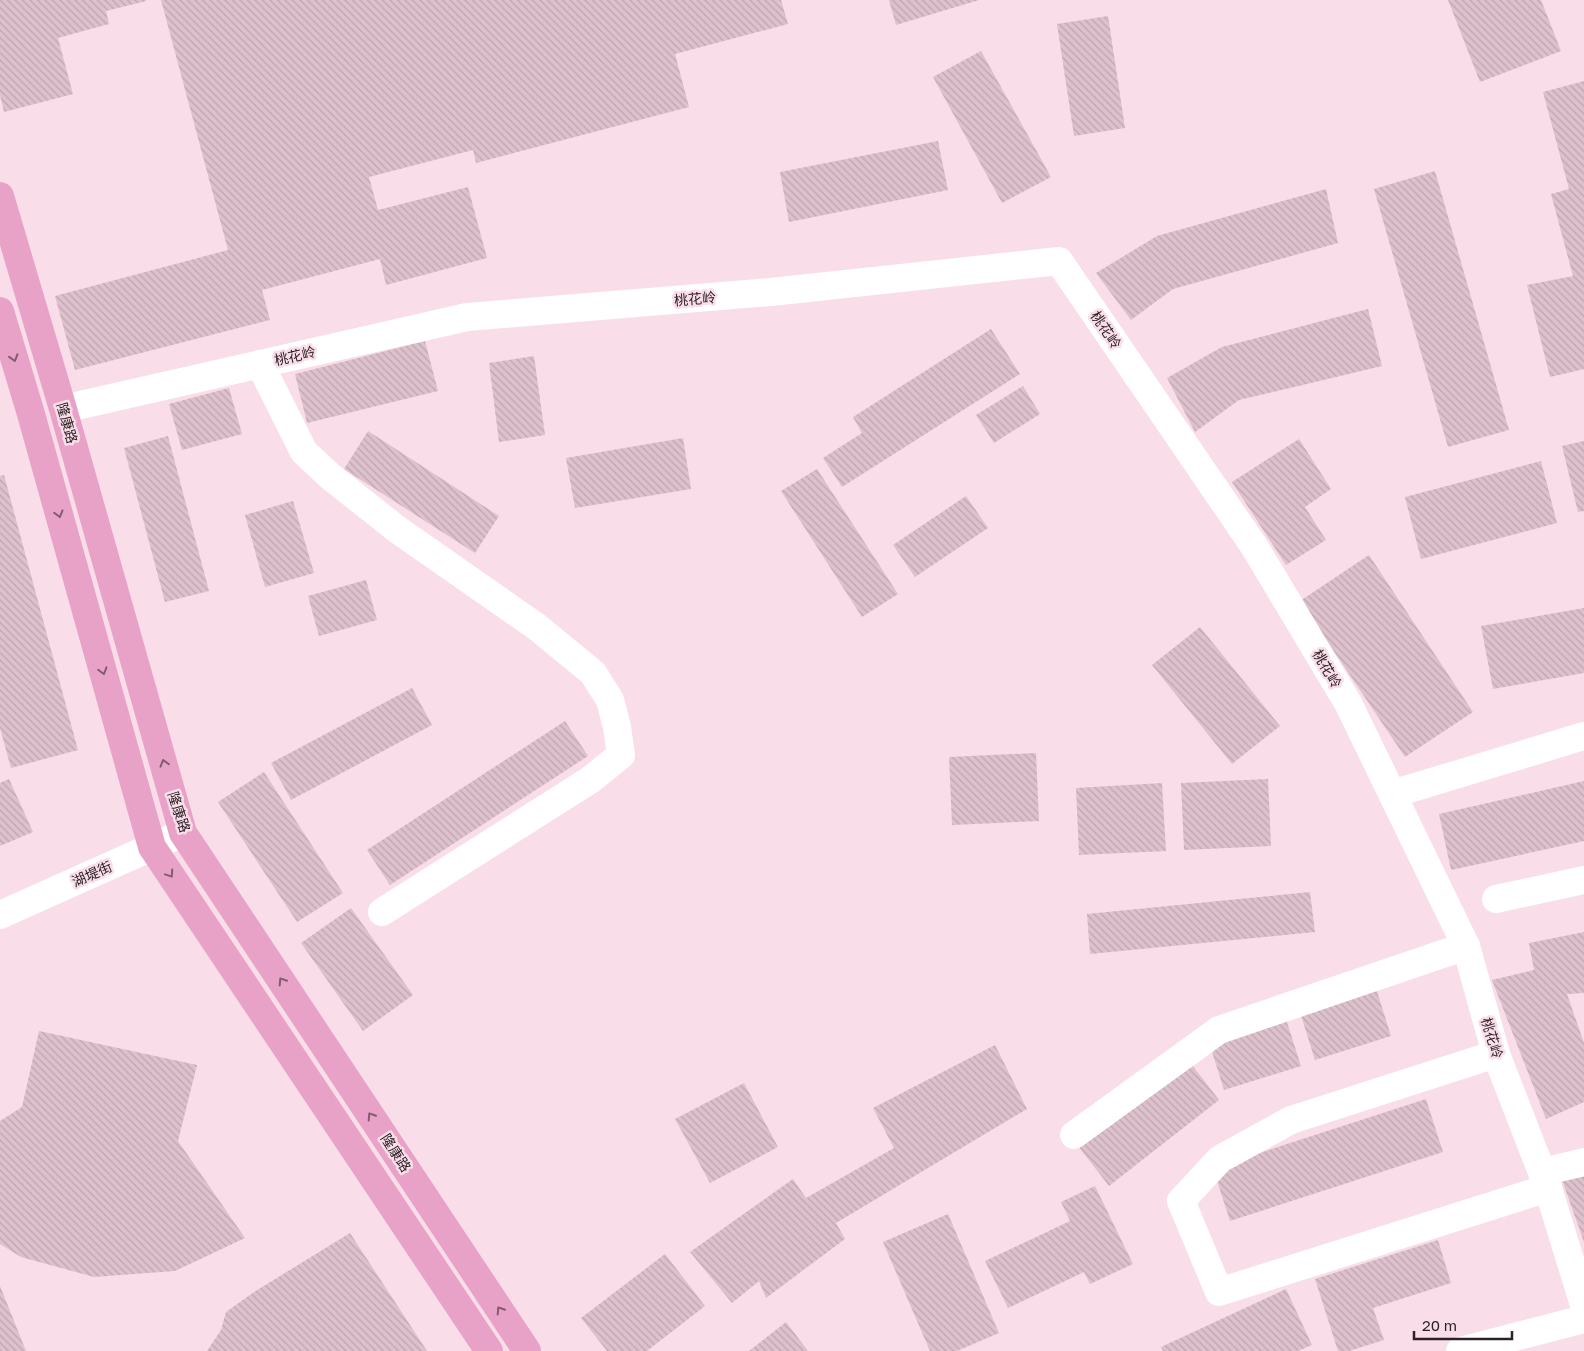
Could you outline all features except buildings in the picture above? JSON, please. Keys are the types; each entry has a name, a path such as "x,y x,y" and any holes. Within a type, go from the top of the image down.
{"main road":[{"name":"隆康路","path":"0,196 63,409 183,833 526,1351"},
{"path":"0,311 152,847 489,1351"}],"street":[{"name":"桃花岭","path":"63,409 467,317 771,292 1059,261 1254,546 1348,703 1466,946 1496,1054 1545,1180 1584,1305"},
{"path":"260,364 304,452 331,477 398,530 537,627 593,673 610,700 617,727 621,755 590,780 382,912"},
{"path":"1392,794 1584,736"},
{"name":"湖堤街","path":"0,915 183,833"},
{"path":"1496,899 1584,880"},
{"path":"1074,1135 1219,1030 1466,946"},
{"path":"1496,1054 1291,1120 1220,1159 1181,1201 1219,1292 1545,1180 1584,1162"},
{"path":"1460,1351 1584,1319"}]}
